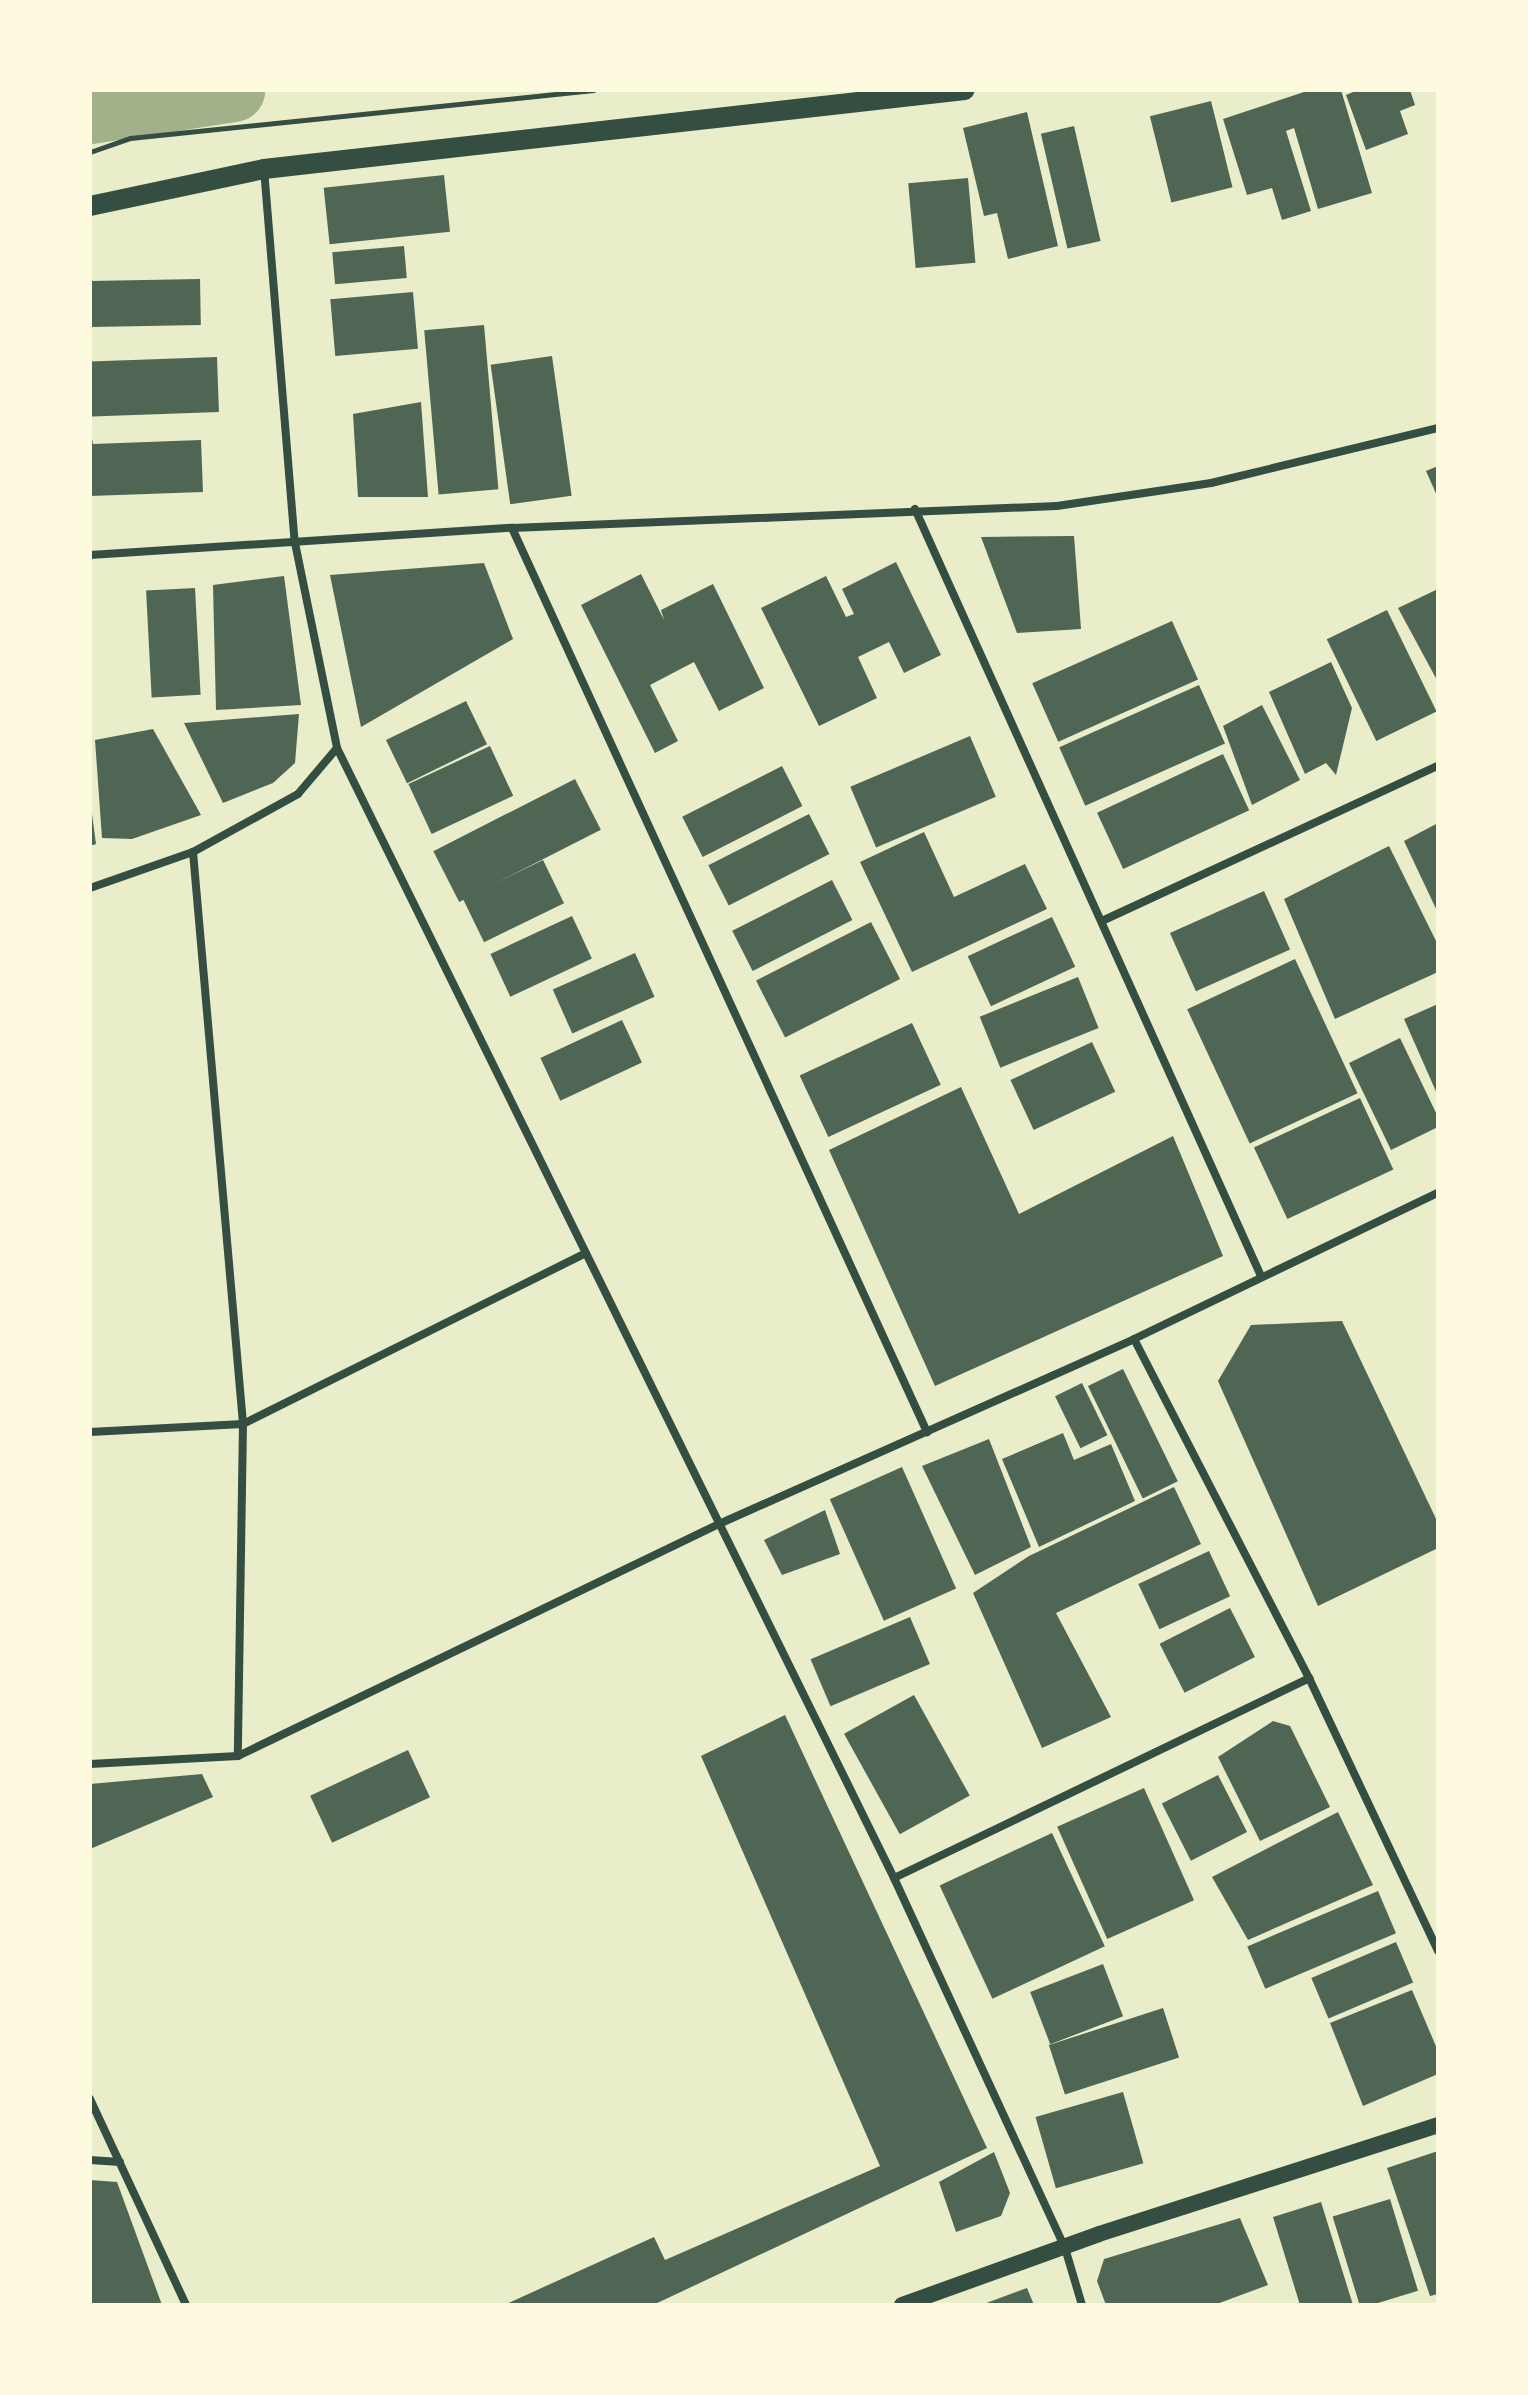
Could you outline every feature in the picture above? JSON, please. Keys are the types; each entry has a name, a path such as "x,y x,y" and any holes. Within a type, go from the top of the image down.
{"main road":[{"path":"90,206 264,169 965,90"},
{"path":"902,2305 1438,2125"}],"street":[{"path":"264,169 295,543 337,748 894,1878 1065,2248 1082,2305"},
{"path":"90,555 512,528 915,509 1057,506 1211,483 1438,428"},
{"path":"915,509 1104,920 1261,1276"},
{"path":"512,528 927,1432"},
{"path":"90,888 193,852 298,794 337,748"},
{"path":"1104,920 1438,766"},
{"path":"193,852 243,1424 238,1756"},
{"path":"90,1764 238,1756 719,1524 1134,1339 1438,1193"},
{"path":"90,1432 243,1424 586,1253"},
{"path":"1134,1339 1309,1678 1438,1951"},
{"path":"894,1878 1309,1678"},
{"path":"90,2099 186,2305"},
{"path":"90,2160 120,2162"}],"path":[{"path":"90,152 130,138 594,90"}],"building":[{"path":"1310,90 1341,90 1372,193 1318,209 1294,128 1286,131 1311,211 1282,220 1272,188 1247,195 1223,119"},
{"path":"1358,90 1410,90 1415,105 1400,111 1408,134 1366,150 1346,95"},
{"path":"1211,101 1233,187 1171,203 1150,116"},
{"path":"1027,112 1058,246 1008,259 997,213 984,216 963,128"},
{"path":"1074,126 1101,241 1067,249 1041,134"},
{"path":"444,175 450,232 330,244 324,188"},
{"path":"968,178 975,263 916,268 908,183"},
{"path":"404,246 407,278 335,284 332,252"},
{"path":"200,279 201,325 91,327 90,281"},
{"path":"413,292 418,349 335,356 330,299"},
{"path":"484,325 498,489 439,495 424,330"},
{"path":"552,356 572,496 510,504 491,365"},
{"path":"217,357 219,412 92,416 90,361"},
{"path":"421,402 428,497 358,497 353,414"},
{"path":"90,427 93,444 201,440 203,492 90,496"},
{"path":"1438,466 1438,498 1426,471"},
{"path":"1074,536 1081,629 1017,633 981,537"},
{"path":"896,562 941,655 904,673 889,642 858,657 877,698 819,726 761,608 826,576 846,617 854,614 842,589"},
{"path":"484,563 513,639 361,727 330,575"},
{"path":"641,574 664,620 661,610 713,584 764,688 719,711 694,662 650,685 678,741 655,753 581,605"},
{"path":"284,576 301,705 216,710 213,585"},
{"path":"195,588 201,695 152,697 146,591"},
{"path":"1438,589 1438,682 1398,608"},
{"path":"1387,610 1437,712 1376,741 1327,639"},
{"path":"1172,621 1198,679 1058,742 1032,683"},
{"path":"1331,662 1352,708 1336,775 1326,763 1305,774 1269,692"},
{"path":"1199,685 1225,743 1085,806 1059,747"},
{"path":"466,701 487,744 407,783 386,740"},
{"path":"1262,705 1300,780 1252,805 1223,726"},
{"path":"299,714 295,763 273,783 223,803 184,723"},
{"path":"153,729 201,815 132,839 102,838 95,740"},
{"path":"970,736 996,797 876,848 850,787"},
{"path":"490,746 513,796 432,834 408,784"},
{"path":"1223,754 1249,810 1123,869 1097,813"},
{"path":"782,766 802,806 703,857 682,817"},
{"path":"575,779 601,830 459,902 433,851"},
{"path":"90,799 96,844 90,846"},
{"path":"809,814 829,854 729,905 708,865"},
{"path":"1438,823 1438,913 1404,841"},
{"path":"924,832 954,897 1025,864 1047,909 912,972 860,862"},
{"path":"1389,846 1438,945 1438,972 1335,1019 1284,899"},
{"path":"543,860 564,903 484,942 463,899"},
{"path":"832,880 852,920 753,971 732,931"},
{"path":"1264,891 1290,949 1196,991 1170,933"},
{"path":"572,916 592,959 510,997 490,954"},
{"path":"1052,917 1075,967 991,1006 968,956"},
{"path":"871,922 900,979 785,1038 756,981"},
{"path":"635,953 655,997 572,1033 553,990"},
{"path":"1295,959 1358,1093 1250,1143 1187,1009"},
{"path":"1078,977 1099,1028 1000,1068 980,1017"},
{"path":"1438,1004 1438,1096 1404,1019"},
{"path":"622,1020 642,1063 560,1101 540,1058"},
{"path":"912,1023 941,1085 828,1137 800,1075"},
{"path":"1400,1038 1438,1117 1438,1127 1391,1150 1349,1063"},
{"path":"1092,1042 1115,1092 1034,1130 1010,1080"},
{"path":"961,1087 1019,1214 1173,1136 1223,1256 935,1386 829,1150"},
{"path":"1360,1098 1393,1170 1287,1219 1254,1147"},
{"path":"1342,1321 1438,1523 1438,1548 1318,1606 1218,1381 1251,1325"},
{"path":"1123,1369 1178,1481 1143,1498 1088,1386"},
{"path":"1082,1383 1107,1435 1080,1448 1055,1396"},
{"path":"1063,1433 1074,1460 1111,1444 1135,1501 1039,1547 1002,1459"},
{"path":"989,1439 1031,1547 975,1575 922,1466"},
{"path":"902,1467 956,1589 884,1621 830,1499"},
{"path":"1174,1487 1201,1544 1056,1613 1111,1717 1042,1748 973,1593 1029,1556"},
{"path":"825,1510 840,1554 782,1575 764,1540"},
{"path":"1209,1551 1230,1596 1159,1629 1138,1584"},
{"path":"1230,1608 1255,1657 1185,1693 1160,1644"},
{"path":"910,1617 930,1664 831,1706 811,1659"},
{"path":"914,1695 970,1796 900,1834 844,1734"},
{"path":"785,1715 987,2148 653,2305 504,2305 654,2237 665,2260 880,2166 701,1756"},
{"path":"1273,1721 1290,1726 1330,1807 1260,1841 1218,1757"},
{"path":"408,1750 430,1797 332,1843 310,1796"},
{"path":"202,1774 213,1797 90,1849 90,1784"},
{"path":"1218,1775 1247,1832 1191,1861 1162,1804"},
{"path":"1144,1788 1194,1900 1107,1939 1057,1827"},
{"path":"1338,1812 1373,1885 1248,1940 1212,1877"},
{"path":"1052,1833 1105,1946 992,1999 940,1885"},
{"path":"1378,1891 1396,1933 1265,1989 1247,1946"},
{"path":"1396,1942 1413,1983 1329,2018 1311,1978"},
{"path":"1103,1964 1123,2016 1050,2044 1030,1992"},
{"path":"1412,1990 1438,2051 1438,2074 1363,2106 1330,2023"},
{"path":"1163,2008 1179,2057 1065,2095 1049,2045"},
{"path":"1123,2092 1143,2163 1056,2188 1036,2117"},
{"path":"1438,2151 1438,2294 1430,2296 1387,2168"},
{"path":"994,2152 1010,2193 1001,2216 956,2232 939,2182"},
{"path":"90,2180 117,2182 162,2305 90,2305"},
{"path":"1390,2199 1418,2291 1372,2305 1360,2305 1333,2217"},
{"path":"1321,2202 1353,2305 1300,2305 1273,2217"},
{"path":"1240,2218 1268,2285 1214,2305 1106,2305 1097,2281 1104,2259"},
{"path":"1027,2288 1034,2305 981,2305"}],"waterway":[{"path":"90,112 233,90"}]}
